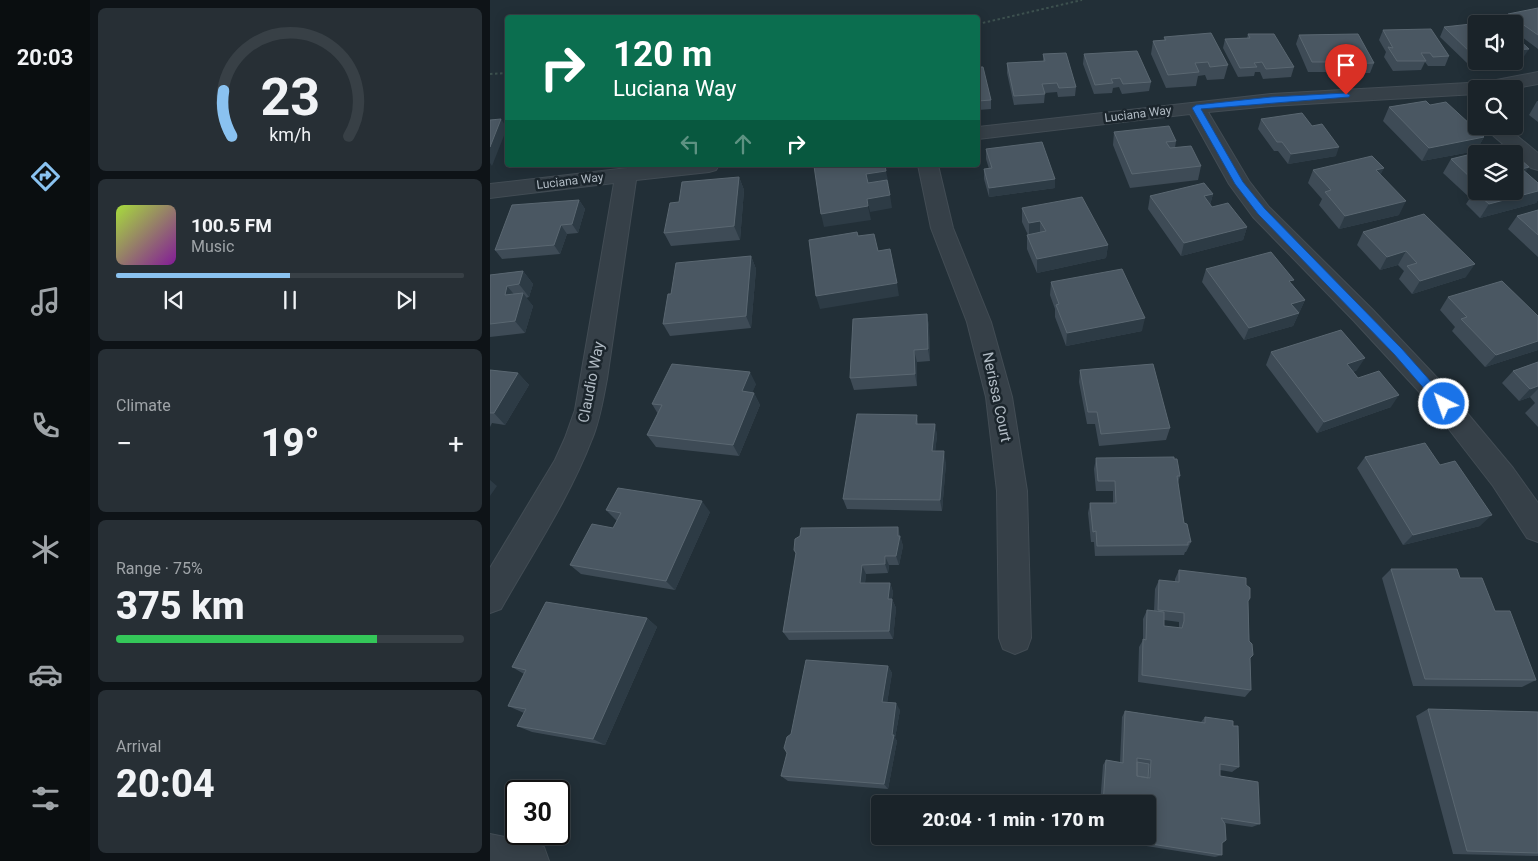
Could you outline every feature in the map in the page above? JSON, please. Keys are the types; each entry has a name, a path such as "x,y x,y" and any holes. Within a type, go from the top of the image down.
{"street":[{"name":"Luciana Way","path":"980,133 1271,100 1460,89 1511,84 1538,78"},
{"path":"1460,89 1468,99"},
{"path":"1196,108 1240,184 1262,212 1432,390 1485,454 1538,528"},
{"path":"1503,135 1538,163"},
{"name":"Luciana Way","path":"490,191 693,167"},
{"name":"Nerissa Court","path":"928,167 942,228 979,322 999,396 1012,491 1015,638"},
{"name":"Claudio Way","path":"490,598 565,468 582,429 594,379 626,175"},
{"path":"490,853 530,861"}],"path":[{"path":"980,24 1082,0"},
{"path":"490,74 505,73"}],"building":[{"path":"1538,8 1538,35 1523,24 1523,15 1508,14"},
{"path":"1468,24 1468,50 1444,27"},
{"path":"1431,29 1449,56 1433,57 1430,53 1421,53 1426,61 1397,61 1388,47 1393,48 1383,30"},
{"path":"1211,33 1228,65 1210,67 1208,62 1195,63 1199,72 1168,75 1153,41 1166,40 1164,37"},
{"path":"1248,34 1274,34 1294,67 1266,69 1262,62 1254,63 1257,67 1240,68 1225,39 1250,38"},
{"path":"1358,34 1374,63 1345,64 1341,56 1327,56 1330,62 1312,62 1299,35"},
{"path":"1523,43 1529,49 1523,49"},
{"path":"1137,51 1151,82 1123,84 1120,78 1111,79 1113,83 1095,85 1084,54"},
{"path":"1066,53 1076,87 1059,88 1057,83 1042,84 1045,94 1014,96 1007,63 1045,61 1043,54"},
{"path":"980,67 983,67 991,100 980,101"},
{"path":"1426,101 1430,105 1446,102 1468,122 1468,135 1482,135 1484,137 1429,148 1389,107"},
{"path":"1302,113 1312,126 1322,124 1339,147 1291,154 1282,142 1277,142 1261,119"},
{"path":"501,119 490,147 490,120"},
{"path":"1169,126 1176,141 1166,142 1170,148 1191,146 1201,166 1132,174 1114,132"},
{"path":"1042,142 1055,179 989,188 984,169 992,168 986,149"},
{"path":"1468,155 1468,175 1451,159"},
{"path":"1372,156 1384,168 1376,170 1406,201 1345,216 1325,192 1331,190 1313,170"},
{"path":"1523,162 1529,167 1523,169"},
{"path":"814,167 885,167 886,171 866,174 868,183 887,180 890,195 867,199 868,206 821,214"},
{"path":"1523,170 1538,183 1538,191 1523,195"},
{"path":"739,177 734,226 664,233 670,203 679,202 682,182"},
{"path":"1204,183 1213,194 1204,196 1212,207 1228,203 1247,227 1184,243 1150,196"},
{"path":"1082,197 1108,245 1037,259 1027,235 1046,231 1040,221 1029,223 1022,208"},
{"path":"579,200 572,224 561,225 554,245 495,250 512,205"},
{"path":"1484,200 1504,200 1489,204"},
{"path":"1538,210 1538,235 1517,216"},
{"path":"1424,214 1475,264 1420,281 1407,266 1417,263 1406,251 1387,257 1363,232"},
{"path":"857,232 858,236 874,234 878,251 890,249 897,283 816,296 809,240"},
{"path":"1271,252 1294,280 1289,281 1305,300 1291,304 1299,313 1249,328 1206,269"},
{"path":"751,256 746,316 663,324 668,294 671,294 676,263"},
{"path":"1122,269 1145,318 1067,333 1056,305 1059,304 1051,282"},
{"path":"523,271 519,284 507,286 505,295 523,293 515,321 490,324 490,275"},
{"path":"1502,281 1538,316 1538,341 1496,355 1461,319 1467,317 1448,297"},
{"path":"927,314 928,349 914,350 915,374 850,378 853,319"},
{"path":"1341,330 1365,358 1347,364 1358,378 1379,371 1399,395 1324,422 1271,352"},
{"path":"1538,362 1538,386 1530,389 1513,371"},
{"path":"672,364 750,372 742,391 754,393 733,445 647,435 662,405 652,404"},
{"path":"1153,364 1170,428 1101,434 1097,412 1088,412 1080,370"},
{"path":"490,370 518,373 494,413 490,413"},
{"path":"857,414 917,415 916,424 935,424 932,451 944,451 940,500 843,499"},
{"path":"1425,443 1440,465 1455,461 1492,515 1413,535 1365,457"},
{"path":"1174,457 1174,459 1177,459 1180,476 1177,476 1184,523 1187,524 1191,542 1188,542 1188,545 1097,546 1096,531 1093,532 1090,503 1116,503 1115,481 1098,481 1096,458"},
{"path":"618,488 702,501 666,581 570,565 592,524 613,528 621,513 606,510"},
{"path":"898,527 898,536 900,536 896,556 885,556 885,564 862,565 860,583 890,583 888,599 892,599 889,631 783,632 796,553 794,550 795,539 800,536 801,528"},
{"path":"1391,569 1457,569 1460,578 1482,578 1495,611 1510,611 1536,680 1425,679"},
{"path":"1179,570 1246,578 1246,585 1250,588 1250,598 1248,601 1249,641 1252,644 1253,655 1250,658 1251,690 1142,675 1143,639 1146,640 1147,610 1164,612 1164,626 1182,628 1184,613 1158,610 1159,580 1179,582"},
{"path":"546,602 647,618 593,739 517,726 526,709 508,706 526,670 512,667"},
{"path":"806,660 888,666 882,702 896,703 892,735 894,735 884,784 781,776 787,753 784,748 787,737 791,734"},
{"path":"1428,709 1538,712 1538,853 1467,851"},
{"path":"1125,711 1205,723 1205,717 1233,721 1233,726 1238,726 1239,767 1220,764 1220,776 1258,782 1260,824 1221,818 1225,824 1226,840 1222,843 1222,855 1156,845 1156,795 1104,795 1106,760 1123,763","holes":["1137,758 1151,760 1150,778 1137,776"]},
{"path":"1137,762 1149,764 1148,778 1137,776"}],"route":[{"path":"1346,95 1196,108 1240,184 1262,212 1364,316 1444,404"}]}
